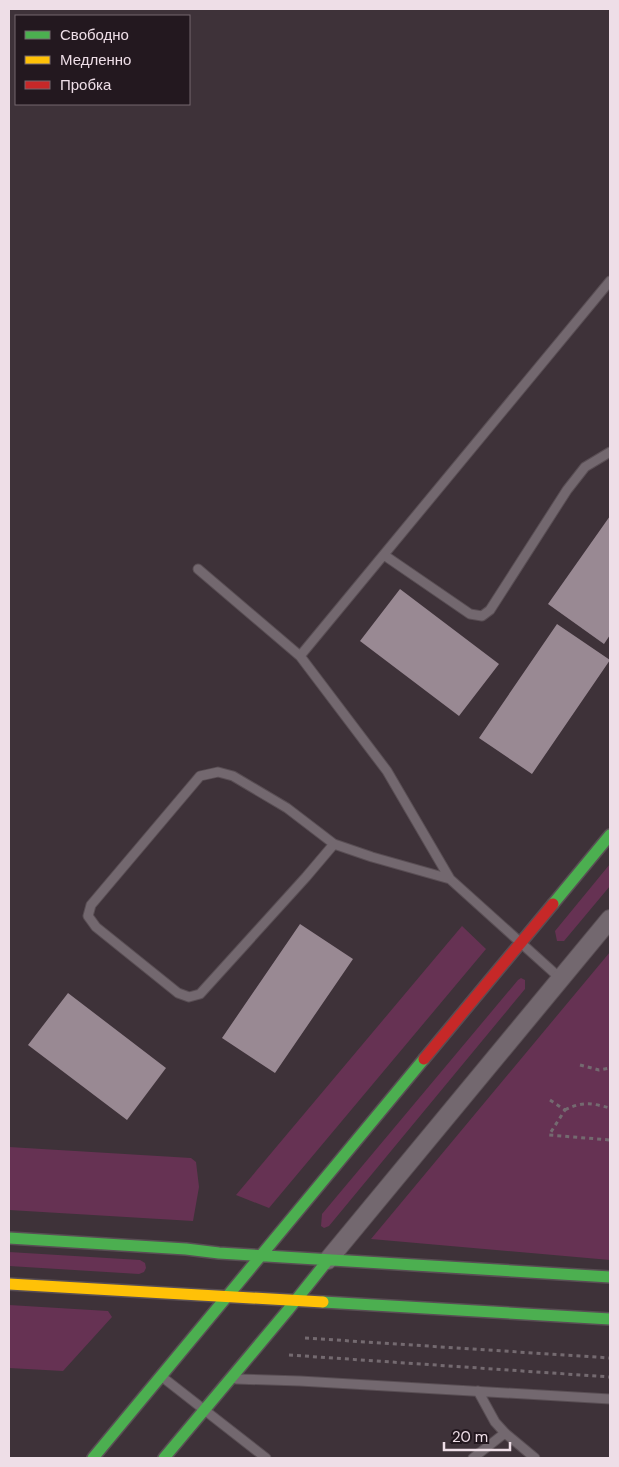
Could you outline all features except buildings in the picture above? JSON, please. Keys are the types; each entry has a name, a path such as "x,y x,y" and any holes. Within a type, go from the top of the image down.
{"main road":[{"path":"93,1458 610,835"},
{"path":"9,1238 610,1277"},
{"path":"164,1458 298,1300 328,1260"},
{"path":"9,1284 610,1319"}],"street":[{"path":"328,1260 610,919"}],"lane":[{"path":"300,656 610,281"},
{"path":"384,555 470,614 482,616 490,610 567,490 585,468 610,452"},
{"path":"198,569 300,656 387,771 450,879 561,979"},
{"path":"334,844 200,994 189,997 178,993 96,927 88,916 91,905 200,776 218,772 233,776 287,808 334,844 450,879"},
{"path":"161,1376 266,1458"},
{"path":"230,1378 315,1381 610,1399"},
{"path":"478,1391 495,1422 535,1458"},
{"path":"473,1458 505,1433"}],"path":[{"path":"580,1065 599,1070 610,1068"},
{"path":"550,1100 564,1110"},
{"path":"610,1108 589,1103 577,1104 564,1110 549,1135 610,1140"},
{"path":"305,1338 610,1358"},
{"path":"289,1355 610,1377"}],"shaded area":[{"path":"610,864 610,886 564,941 557,941 555,931"},
{"path":"462,926 486,949 269,1208 236,1195"},
{"path":"610,952 610,1260 371,1239"},
{"path":"521,978 525,980 525,989 329,1226 324,1228 321,1226 322,1214"},
{"path":"9,1147 191,1158 196,1162 199,1187 193,1221 9,1210"},
{"path":"9,1252 140,1260 145,1263 146,1268 144,1272 139,1274 9,1266"},
{"path":"9,1305 108,1311 112,1317 63,1371 9,1368"}],"traffic: fast":[{"path":"553,904 610,835"},
{"path":"93,1458 424,1059"},
{"path":"9,1238 610,1277"},
{"path":"164,1458 328,1260"},
{"path":"323,1302 610,1319"}],"traffic: slow":[{"path":"9,1284 323,1302"}],"traffic: jam":[{"path":"424,1059 553,904"}]}
